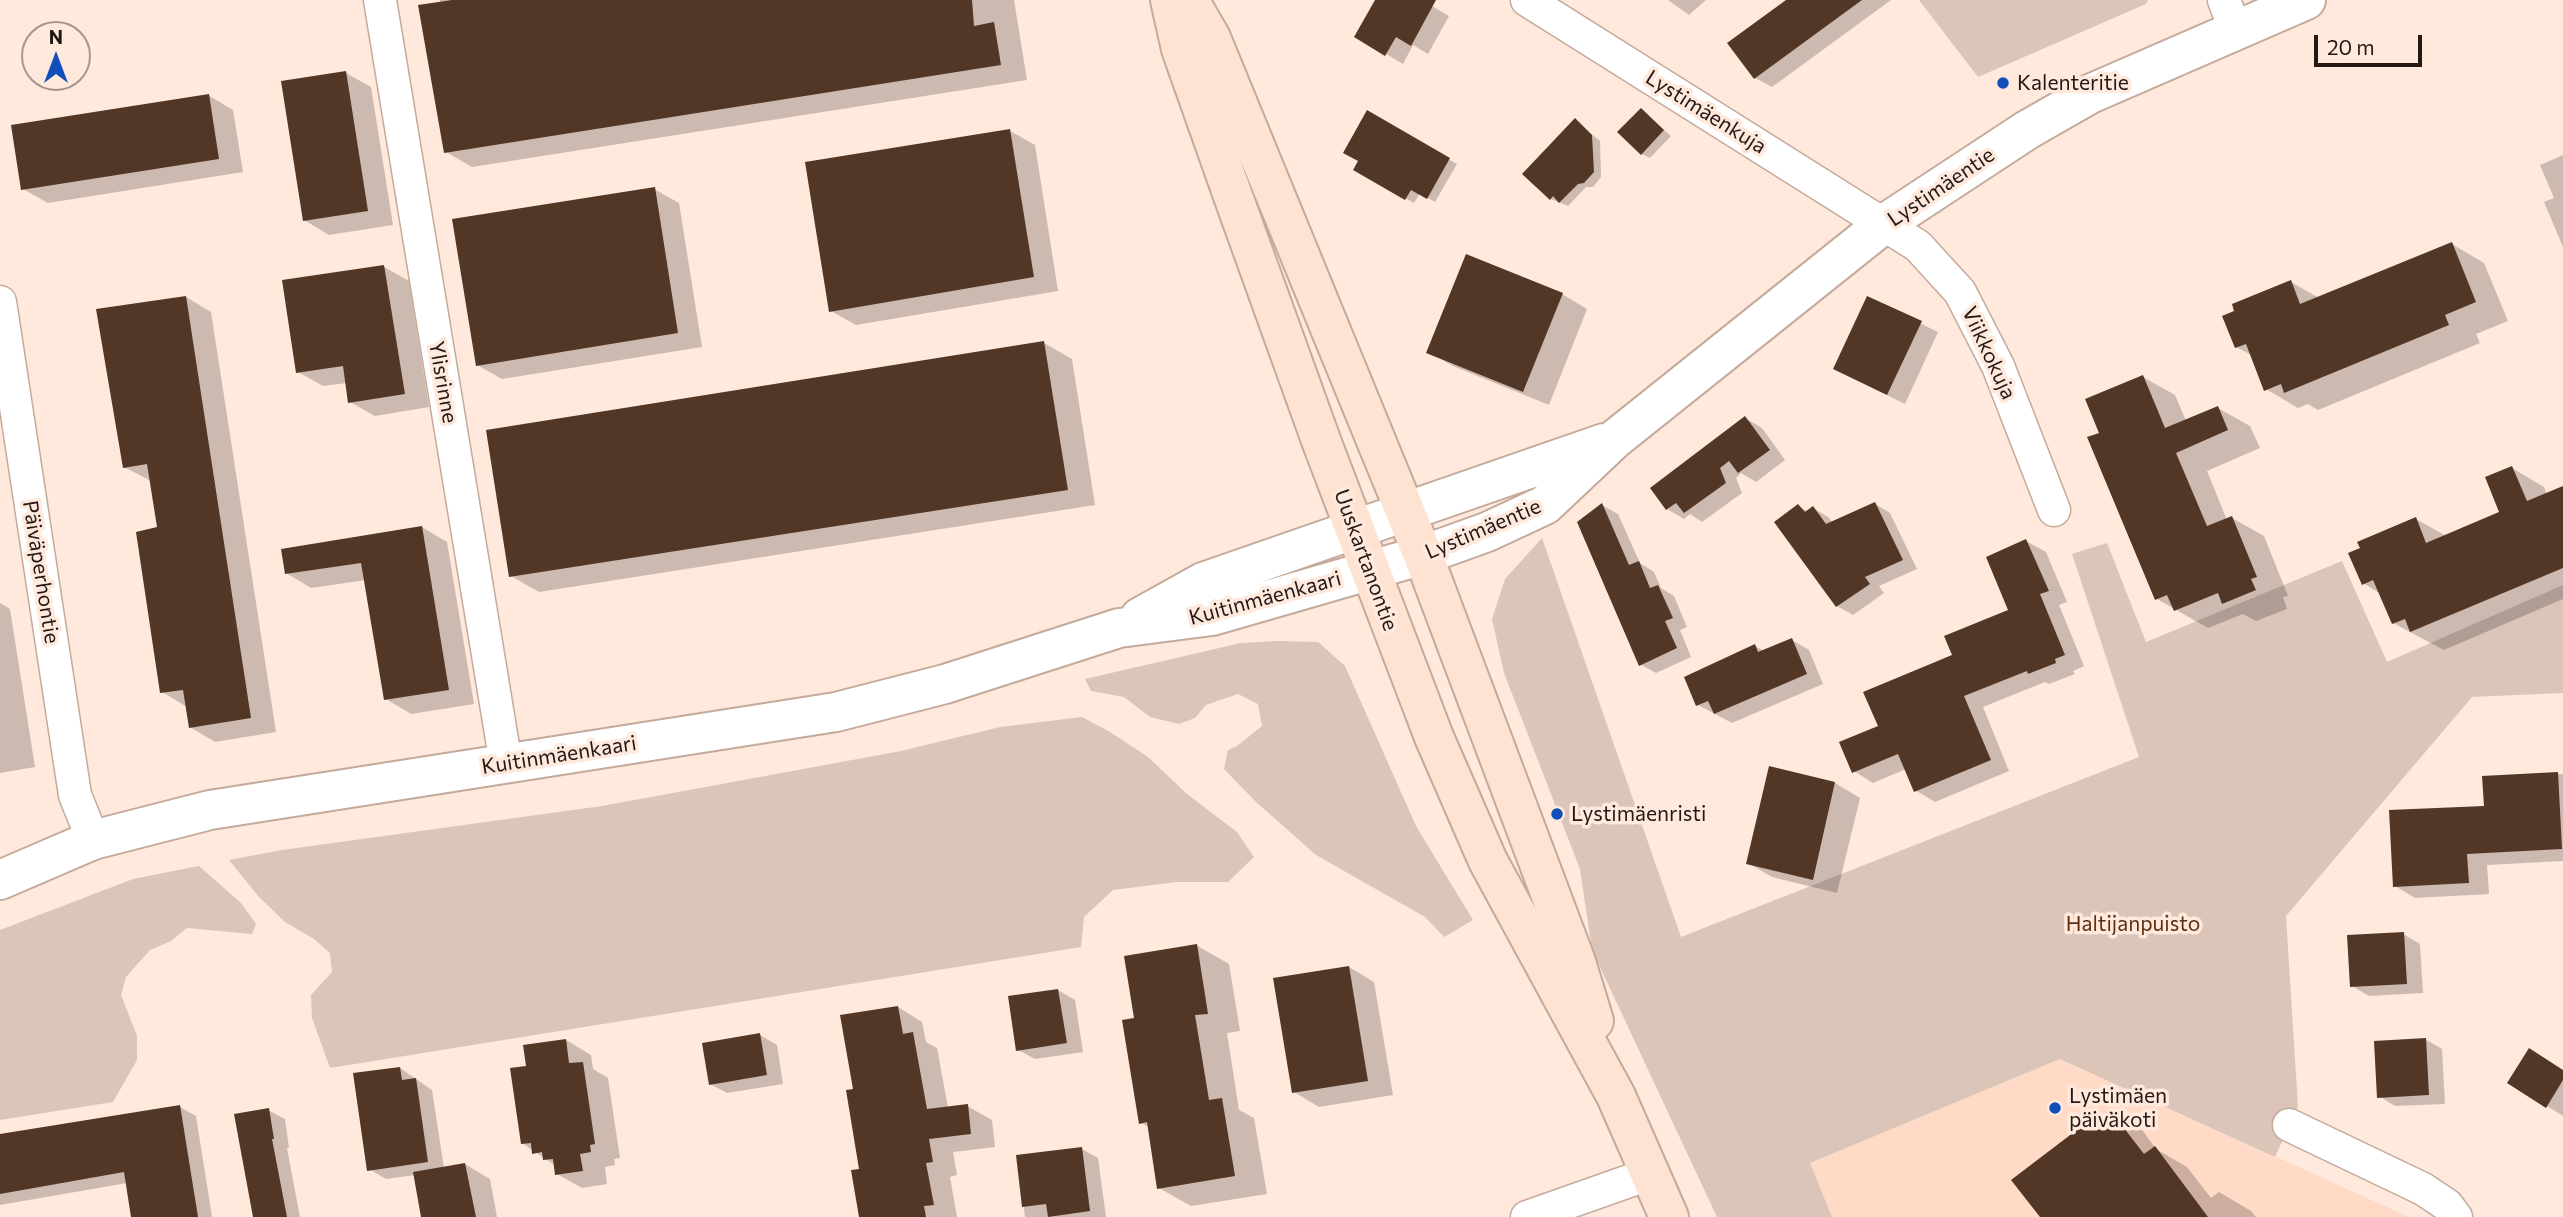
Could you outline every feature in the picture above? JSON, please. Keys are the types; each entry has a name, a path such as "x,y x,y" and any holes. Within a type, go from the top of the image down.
{"main road":[{"name":"Uuskartanontie","path":"1170,0 1181,49 1354,528 1434,737 1488,861 1616,1096 1669,1217"},
{"name":"Uuskartanontie","path":"1189,0 1211,38 1423,555 1576,962 1616,1096"}],"street":[{"name":"Ylisrinne","path":"380,0 506,764"},
{"name":"Lystimäenkuja","path":"1527,0 1884,225"},
{"name":"Lystimäentie","path":"1370,571 1487,532 1545,505 1615,439 1884,225 2027,130 2230,15 2306,0"},
{"name":"Viikkokuja","path":"1884,225 1918,246 1960,292 1998,366 2054,510"},
{"name":"Päiväperhontie","path":"0,303 75,795 93,840"},
{"name":"Lystimäentie","path":"1354,528 1615,439"},
{"name":"Kuitinmäenkaari","path":"1119,628 1203,582 1354,528"},
{"name":"Kuitinmäenkaari","path":"0,880 93,840 210,810 836,712 945,684 1119,628 1212,616 1370,571"},
{"path":"2289,1125 2423,1189 2447,1205 2456,1217"},
{"path":"1527,1217 1649,1174"}],"shaded area":[{"name":"Lystimäen päiväkoti","path":"2060,1059 2409,1217 1832,1217 1809,1163"}],"green space":[{"path":"1919,0 2148,0 2146,4 1978,77"},
{"name":"Haltijanpuisto","path":"1542,538 1681,937 2139,757 2072,554 2107,543 2146,642 2342,561 2387,662 2563,585 2563,693 2472,697 2286,916 2298,1106 2275,1157 2060,1059 1810,1163 1832,1217 1717,1217 1592,950 1580,869 1504,673 1492,619 1505,579"},
{"path":"1318,642 1345,666 1416,826 1473,920 1444,937 1425,917 1316,855 1256,802 1224,769 1228,750 1262,726 1258,704 1238,694 1206,705 1195,718 1179,724 1150,717 1124,697 1091,691 1085,679 1241,643"},
{"path":"1082,717 1148,757 1187,794 1237,832 1254,857 1228,882 1177,882 1113,890 1084,917 1081,947 330,1068 312,1018 311,995 332,972 330,953 314,939 285,922 259,897 229,860 282,850 602,806 901,751 1000,727"},
{"path":"199,866 241,903 256,924 252,934 187,928 171,941 150,950 126,977 121,995 137,1036 137,1060 113,1102 0,1120 0,930 133,879"}],"building":[{"path":"452,0 972,0 974,26 994,22 1001,65 444,153 418,5"},
{"path":"1375,0 1436,0 1411,46 1396,37 1385,56 1354,37"},
{"path":"1786,0 1862,0 1754,79 1727,43"},
{"path":"346,71 368,211 303,221 281,81"},
{"path":"209,94 219,159 21,190 11,125"},
{"path":"1641,108 1664,130 1641,155 1617,132"},
{"path":"1367,110 1450,158 1427,199 1411,190 1405,200 1353,170 1358,161 1343,153"},
{"path":"1575,118 1592,135 1594,172 1559,203 1553,196 1550,200 1522,174"},
{"path":"1010,129 1034,277 829,312 805,162"},
{"path":"655,187 678,333 476,366 452,219"},
{"path":"2452,242 2476,302 2445,315 2449,325 2284,393 2281,384 2264,391 2246,344 2235,348 2222,316 2234,311 2232,304 2291,280 2300,304"},
{"path":"1466,254 1563,293 1523,392 1426,353"},
{"path":"384,265 405,394 348,403 343,366 296,373 282,280"},
{"path":"186,296 251,718 189,728 183,690 160,693 136,532 157,527 147,464 123,468 96,309"},
{"path":"1867,296 1922,321 1887,395 1833,369"},
{"path":"1044,341 1068,490 509,577 486,430"},
{"path":"2143,375 2165,428 2218,406 2228,430 2176,453 2207,526 2232,516 2257,577 2251,579 2256,590 2222,604 2218,593 2174,611 2167,595 2155,600 2087,437 2099,433 2085,399"},
{"path":"1745,416 1770,450 1738,473 1729,461 1720,468 1726,483 1684,513 1676,503 1666,510 1650,488"},
{"path":"2512,466 2527,501 2563,486 2563,568 2410,632 2405,619 2392,624 2373,580 2362,585 2348,553 2360,548 2357,542 2416,517 2426,543 2499,512 2485,477"},
{"path":"1875,502 1903,560 1865,577 1870,584 1836,607 1774,522 1798,504 1805,512 1813,506 1826,524"},
{"path":"1602,503 1629,565 1639,561 1650,588 1658,585 1673,618 1665,621 1677,648 1639,666 1577,522"},
{"path":"422,526 449,690 384,700 361,563 285,574 281,549"},
{"path":"2026,539 2049,591 2040,594 2065,655 2055,659 2056,663 2028,674 2027,671 1964,696 1991,760 1914,792 1898,754 1852,773 1839,742 1878,726 1863,692 1952,655 1944,636 2008,610 1986,557"},
{"path":"1792,638 1807,674 1714,714 1708,701 1696,706 1684,677 1755,644 1758,652"},
{"path":"1769,766 1835,782 1813,880 1746,864"},
{"path":"2558,772 2562,849 2467,854 2469,883 2393,887 2389,810 2484,806 2482,776"},
{"path":"2404,932 2407,984 2350,987 2347,935"},
{"path":"1197,944 1208,1014 1195,1015 1209,1100 1222,1098 1235,1176 1157,1189 1147,1122 1139,1124 1122,1020 1134,1018 1124,956"},
{"path":"1349,966 1368,1081 1292,1093 1273,978"},
{"path":"1058,989 1067,1043 1016,1051 1008,996"},
{"path":"898,1006 903,1034 913,1032 927,1109 968,1104 971,1134 929,1139 933,1162 926,1163 934,1205 924,1206 926,1217 859,1217 851,1170 859,1169 846,1090 853,1089 840,1015"},
{"path":"760,1033 767,1075 709,1085 702,1043"},
{"path":"2426,1038 2429,1095 2377,1098 2374,1041"},
{"path":"566,1039 569,1063 583,1062 595,1144 590,1145 591,1152 580,1154 583,1171 555,1175 553,1159 543,1160 542,1152 532,1154 531,1143 521,1144 510,1068 526,1066 523,1045"},
{"path":"2529,1048 2563,1070 2563,1080 2546,1108 2507,1083"},
{"path":"400,1067 402,1080 416,1078 428,1162 367,1171 353,1073"},
{"path":"180,1105 198,1217 131,1217 124,1172 0,1194 0,1134"},
{"path":"269,1108 287,1217 253,1217 234,1114"},
{"path":"2110,1110 2144,1154 2155,1146 2208,1217 2040,1217 2011,1180 2082,1126 2084,1130"},
{"path":"1082,1147 1090,1211 1048,1217 1046,1204 1022,1207 1016,1155"},
{"path":"465,1163 476,1217 421,1217 413,1172"}],"place":[{"name":"Kalenteritie","path":"2003,83"},
{"name":"Lystimäenristi","path":"1557,814"},
{"name":"Lystimäen päiväkoti","path":"2055,1108"}]}
